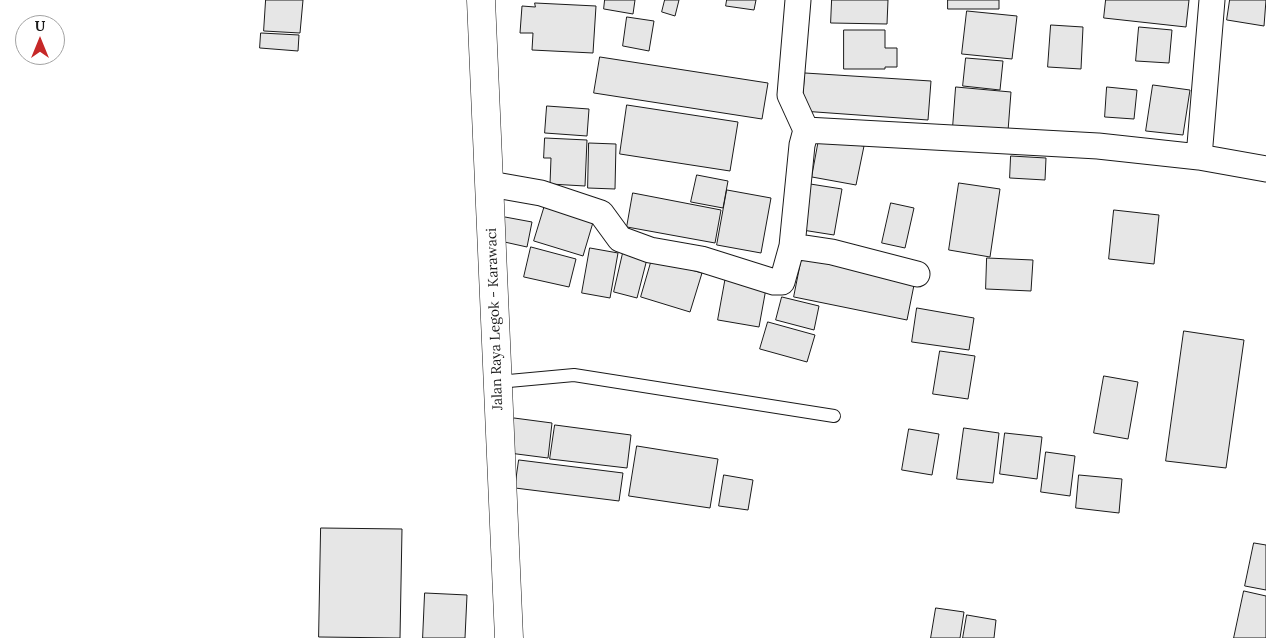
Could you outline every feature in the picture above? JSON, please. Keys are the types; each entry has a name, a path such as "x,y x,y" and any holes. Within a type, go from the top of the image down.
{"main road":[{"name":"Jalan Raya Legok - Karawaci","path":"481,0 509,638"}],"street":[{"path":"490,184 541,193 601,213 620,239 650,250 701,258 774,282 782,282 792,246 802,145 806,130 790,95 798,0"},
{"path":"1199,157 1212,0"},
{"path":"806,130 1098,146 1199,157 1266,169"},
{"path":"792,246 832,252 917,274"}],"lane":[{"path":"498,382 574,375 834,416"}],"building":[{"path":"266,0 303,0 300,33 264,31"},
{"path":"605,0 635,0 633,14 604,9"},
{"path":"665,0 679,0 675,16 662,12"},
{"path":"727,0 756,0 754,10 726,6"},
{"path":"832,0 888,0 887,24 831,23"},
{"path":"948,0 999,0 999,9 948,9"},
{"path":"1106,0 1189,0 1186,27 1104,18"},
{"path":"1230,0 1266,0 1264,26 1227,20"},
{"path":"535,3 596,6 593,53 532,50 533,33 520,33 522,6 535,7"},
{"path":"967,11 1017,16 1012,59 962,54"},
{"path":"627,17 654,21 649,51 623,46"},
{"path":"1051,25 1083,27 1081,69 1048,67"},
{"path":"1139,27 1172,30 1169,63 1136,61"},
{"path":"844,30 885,30 885,48 897,48 897,67 885,67 885,69 844,69"},
{"path":"261,33 299,35 298,51 260,48"},
{"path":"600,57 768,83 762,119 594,93"},
{"path":"966,58 1003,61 1000,90 963,86"},
{"path":"805,73 931,81 928,120 802,111"},
{"path":"1153,85 1190,90 1183,135 1146,131"},
{"path":"956,87 1011,92 1008,131 953,127"},
{"path":"1107,87 1137,90 1134,119 1105,117"},
{"path":"627,105 738,122 730,171 620,154"},
{"path":"547,106 589,109 587,136 545,133"},
{"path":"545,138 587,140 585,186 550,184 551,158 544,158"},
{"path":"819,139 864,146 856,185 812,177"},
{"path":"589,143 616,144 615,189 588,188"},
{"path":"1011,156 1046,158 1045,180 1010,178"},
{"path":"697,175 728,181 723,208 691,202"},
{"path":"804,183 842,189 834,235 796,229"},
{"path":"959,183 1000,189 990,257 949,250"},
{"path":"727,190 771,198 761,253 717,245"},
{"path":"633,193 721,210 715,243 627,227"},
{"path":"891,203 914,208 905,248 882,243"},
{"path":"545,205 594,219 583,256 534,241"},
{"path":"1114,210 1159,215 1154,264 1109,259"},
{"path":"505,217 532,222 527,247 500,241"},
{"path":"531,247 576,259 569,287 524,277"},
{"path":"590,248 618,253 610,298 582,293"},
{"path":"623,253 647,259 637,298 614,292"},
{"path":"802,257 915,280 907,320 794,297"},
{"path":"987,258 1033,260 1031,291 986,289"},
{"path":"652,259 702,273 690,312 641,297"},
{"path":"726,276 767,283 759,327 718,320"},
{"path":"782,297 819,306 814,330 776,320"},
{"path":"917,308 974,318 969,350 912,342"},
{"path":"768,322 815,335 807,362 760,349"},
{"path":"1184,331 1244,340 1226,468 1166,461"},
{"path":"940,351 975,356 968,399 933,394"},
{"path":"1104,376 1138,382 1128,439 1094,433"},
{"path":"514,418 552,423 548,458 509,453"},
{"path":"555,425 631,435 627,468 550,459"},
{"path":"964,428 999,433 993,483 957,479"},
{"path":"909,429 939,434 932,475 902,470"},
{"path":"1005,433 1042,437 1037,479 1000,474"},
{"path":"637,446 718,459 710,508 629,496"},
{"path":"1046,452 1075,456 1070,496 1041,492"},
{"path":"519,460 623,473 619,501 515,488"},
{"path":"724,475 753,480 748,510 719,506"},
{"path":"1079,475 1122,479 1119,513 1076,508"},
{"path":"321,528 402,529 400,638 319,637"},
{"path":"1254,543 1266,545 1266,590 1245,586"},
{"path":"1244,591 1266,596 1266,638 1234,638"},
{"path":"425,593 467,595 465,638 423,638"},
{"path":"936,608 964,612 960,638 931,638"},
{"path":"967,615 996,620 994,638 963,638"}]}
